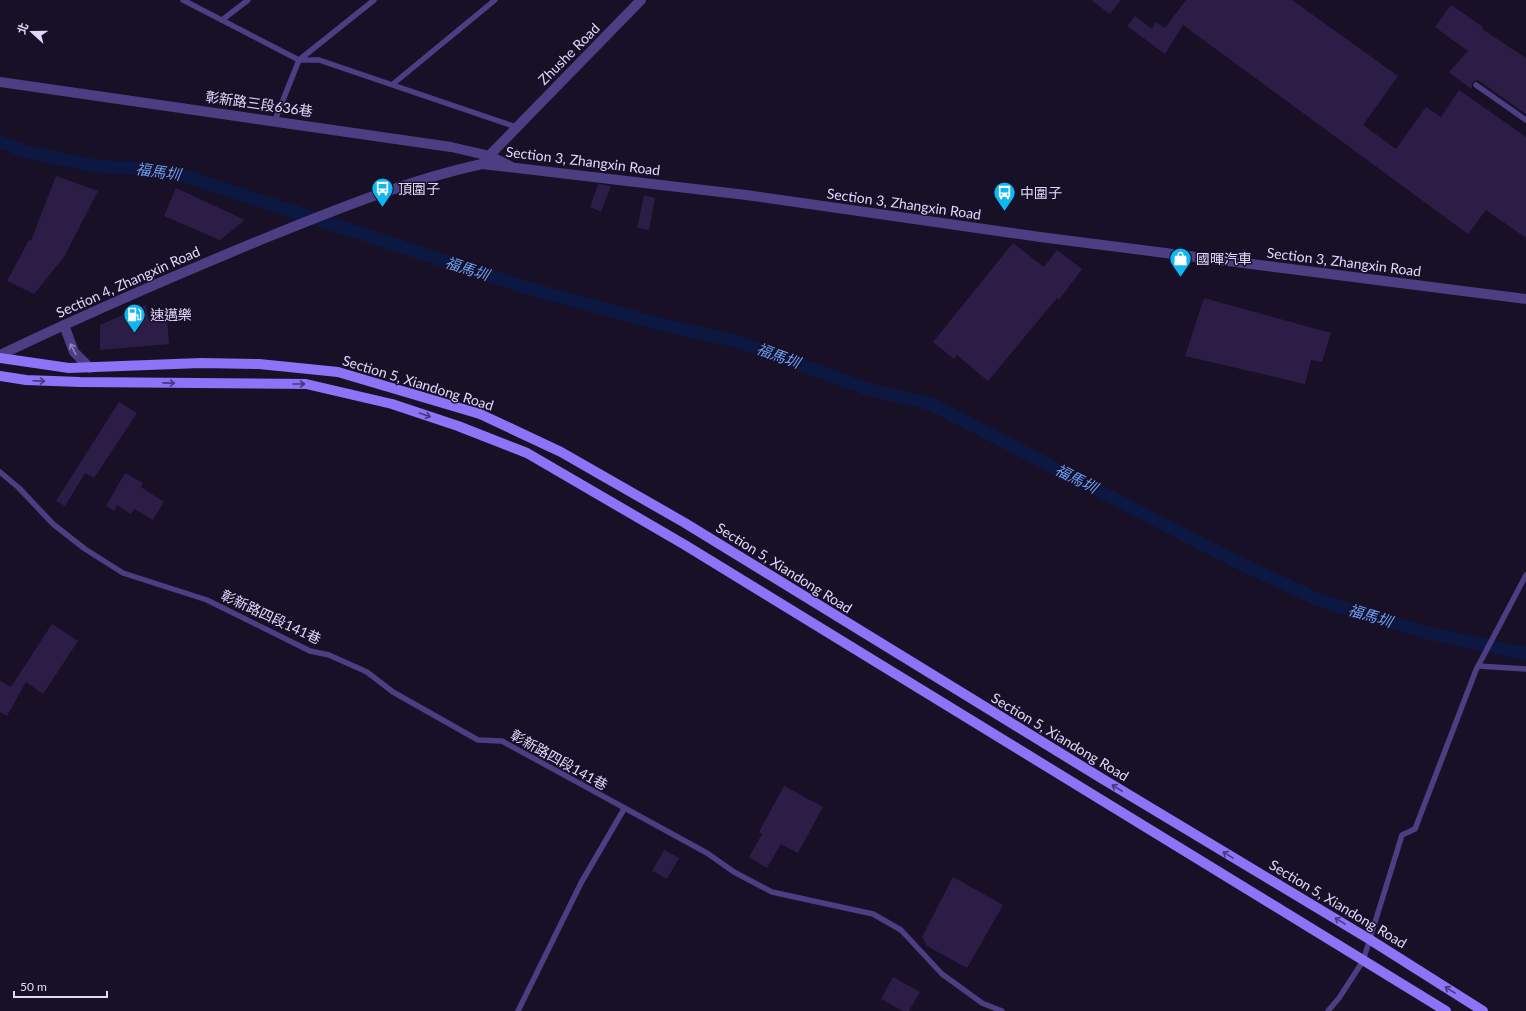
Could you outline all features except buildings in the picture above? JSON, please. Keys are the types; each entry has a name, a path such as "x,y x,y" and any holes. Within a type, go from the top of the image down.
{"main road":[{"name":"Section 5, Xiandong Road","path":"0,356 69,368 201,363 252,363 338,372 480,414 560,452 685,523 1101,778 1369,939 1483,1011"},
{"name":"Section 5, Xiandong Road","path":"0,376 26,380 80,382 306,384 392,404 458,426 527,454 685,545 1446,1011"}],"street":[{"name":"Zhushe Road","path":"482,164 516,127 641,0"},
{"name":"彰新路三段636巷","path":"0,82 275,120 450,147 490,156 510,166"},
{"name":"Section 3, Zhangxin Road","path":"332,210 456,169 482,164 510,166 746,195 1040,237 1526,299"},
{"name":"Section 4, Zhangxin Road","path":"0,356 64,325 332,210"},
{"path":"64,325 74,352 90,368"}],"lane":[{"path":"183,0 299,60 319,60 516,127"},
{"path":"222,20 248,0"},
{"path":"275,120 299,60 374,0"},
{"path":"393,84 495,0"},
{"path":"1476,85 1526,120"},
{"name":"彰新路四段141巷","path":"0,472 19,488 53,524 84,549 122,573 207,600 310,651 329,655 367,672 393,692 478,740 502,741 707,853 734,872 772,892 873,914 901,930 942,974 982,1003 1002,1011"},
{"path":"1328,1011 1340,998 1363,961 1402,835 1415,829 1478,666 1526,574"},
{"path":"1478,666 1526,669"},
{"path":"518,1011 581,883 624,809"}],"waterway":[{"name":"福馬圳","path":"0,142 28,152 94,166 149,169 188,177 524,287 667,326 736,341 867,389 931,404 1233,560 1321,601 1428,633 1526,654"}],"place":[{"name":"頂圍子","path":"382,208"},
{"name":"中圍子","path":"1004,212"},
{"name":"國暉汽車","path":"1181,278"},
{"name":"速邁樂","path":"134,334"}]}
